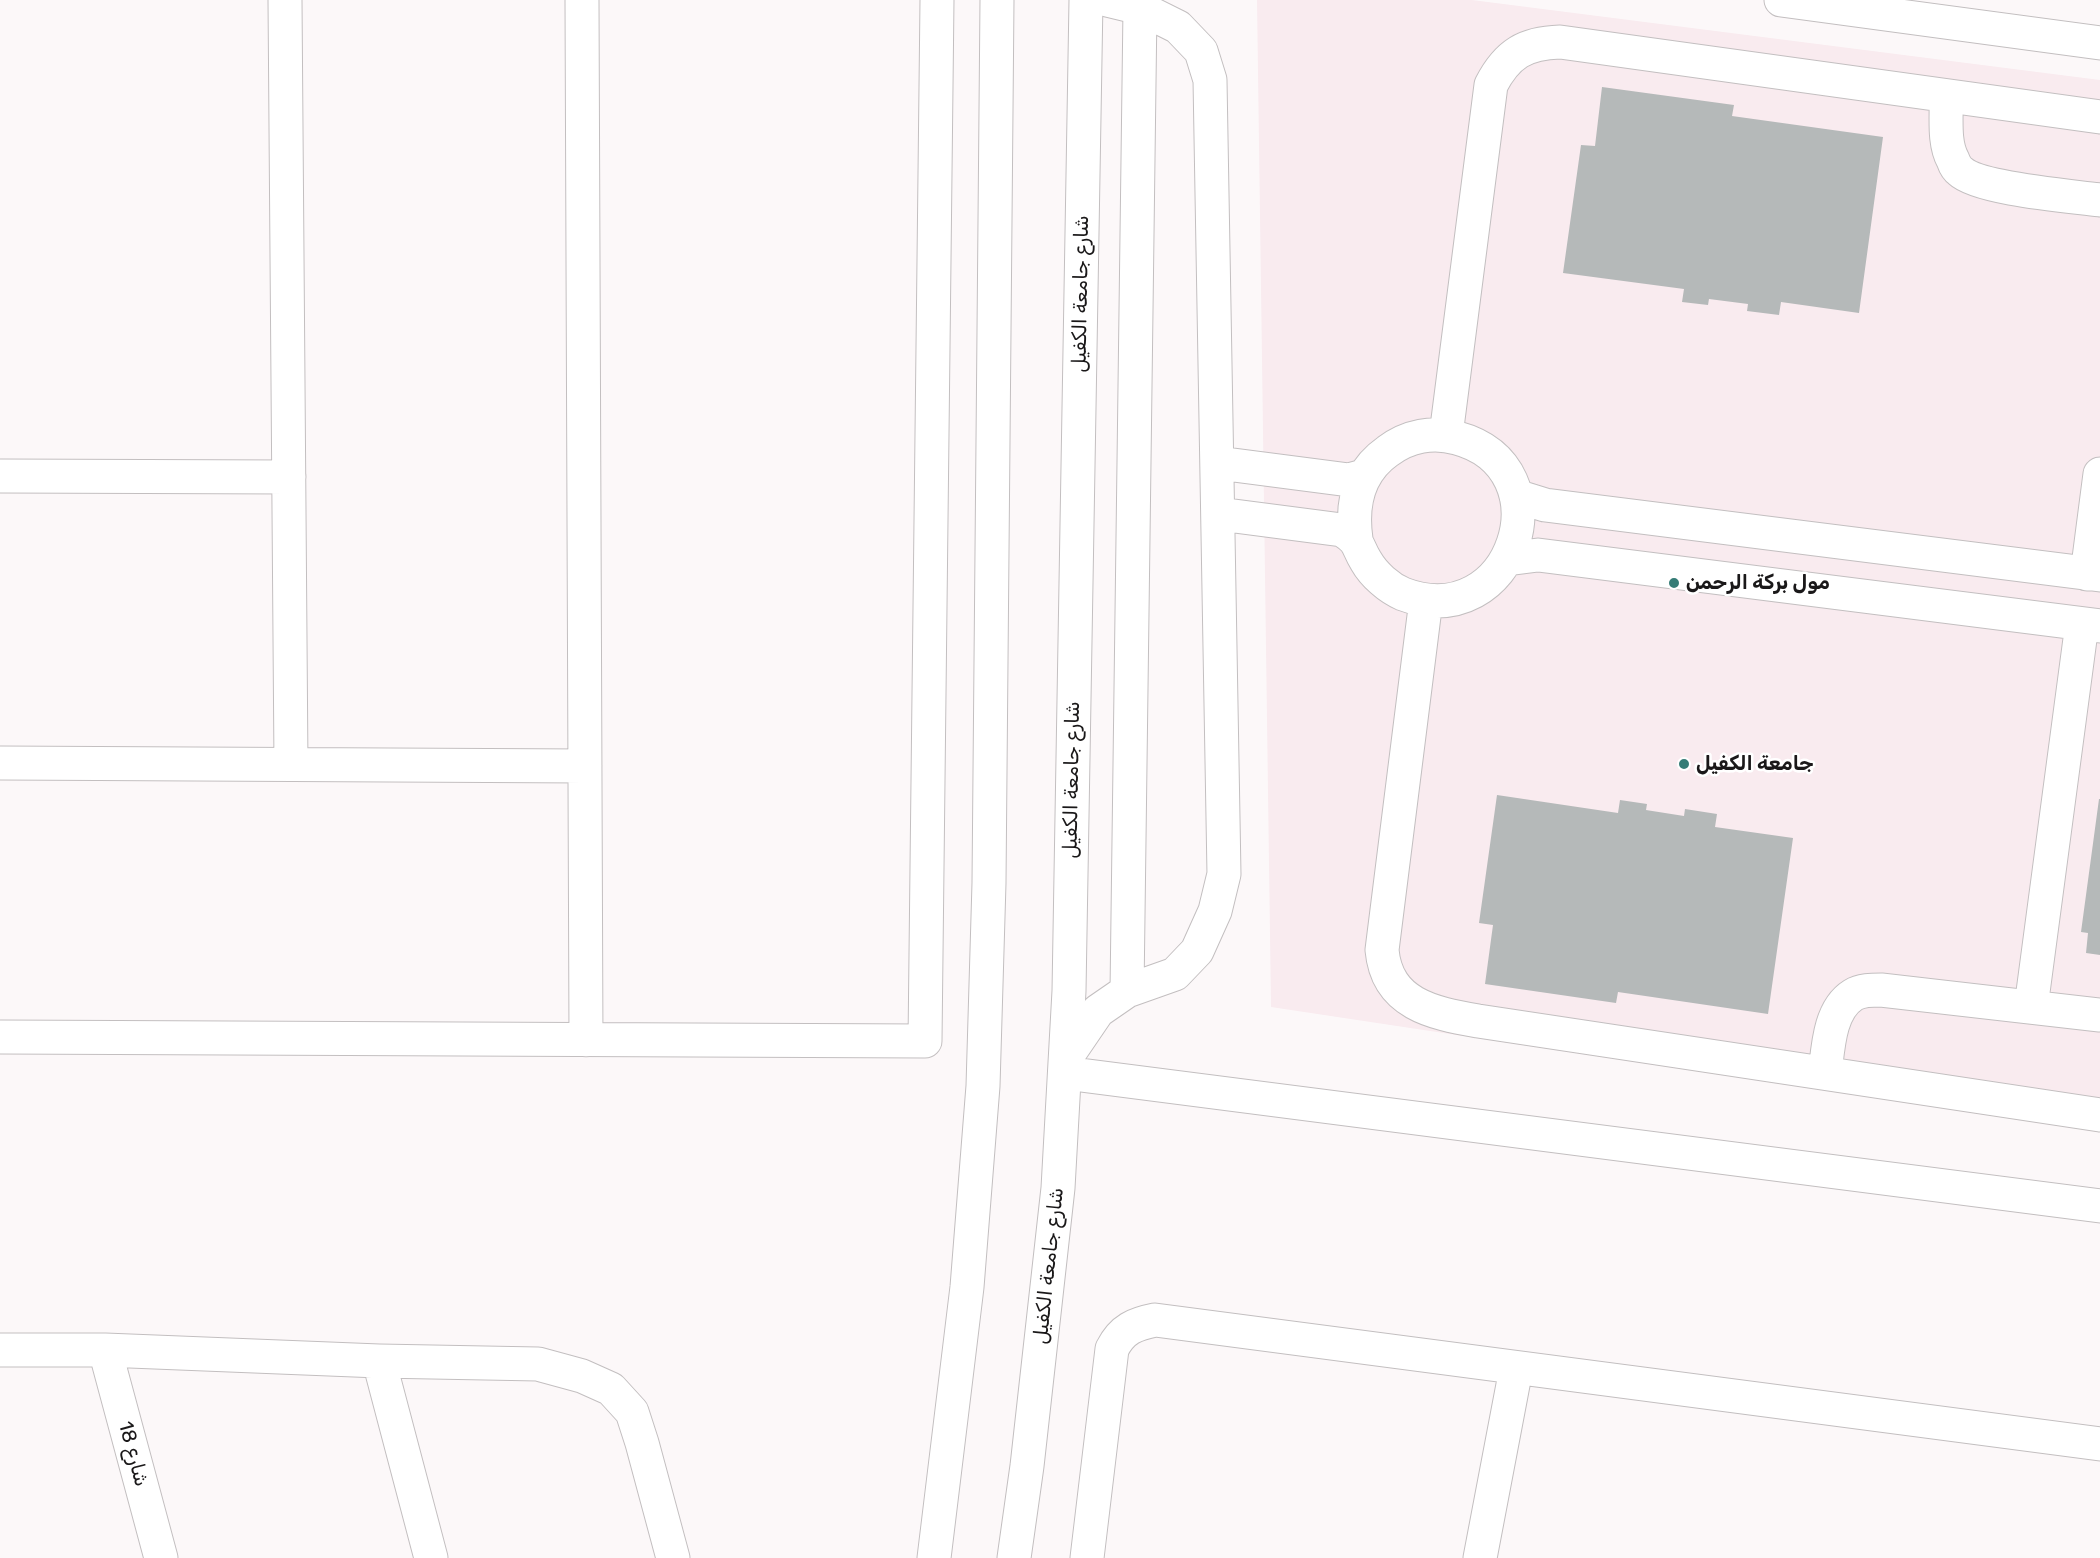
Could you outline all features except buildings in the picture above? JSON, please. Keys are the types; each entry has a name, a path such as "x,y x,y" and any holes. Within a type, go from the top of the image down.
{"street":[{"path":"285,0 291,764"},
{"path":"582,0 586,1040"},
{"path":"0,1037 925,1041 938,0"},
{"path":"934,1558 967,1287 983,1086 988,883 997,0"},
{"name":"شارع جامعة الكفيل","path":"1014,1558 1027,1466 1056,1200 1065,1066 1069,979 1086,0"},
{"path":"1107,0 1140,8 1178,27 1201,51 1210,80 1224,874 1215,911 1197,951 1175,974 1127,991 1098,1011 1065,1066 2100,1206"},
{"path":"1781,0 1814,2 2100,43"},
{"path":"1127,991 1140,8"},
{"path":"1446,435 1491,85 1499,69 1511,56 1527,47 1543,42 1560,42 2100,117"},
{"path":"1946,96 1947,140 1951,158 1960,171 1973,179 1997,186 2100,200"},
{"path":"1422,435 1446,435 1470,441 1490,454 1506,473 1516,495 1519,517 1516,539 1507,559 1493,578 1473,592 1449,599 1425,600 1402,593 1382,580 1366,561 1356,539 1353,518 1356,496 1364,476 1379,457 1399,443 1422,435"},
{"path":"1218,463 1349,480 1364,476"},
{"path":"1516,495 1545,505 2094,575 2100,474"},
{"path":"0,476 289,477"},
{"path":"1219,514 1342,530 1356,539"},
{"path":"1507,559 1538,555 2091,625 2031,1007"},
{"path":"1425,600 1382,950 1383,967 1391,983 1408,998 1423,1008 1447,1016 2100,1115"},
{"path":"0,763 585,765"},
{"path":"1825,1073 1830,1037 1843,1004 1854,994 1866,990 2100,1015"},
{"path":"1087,1558 1112,1348 1118,1337 1133,1325 1155,1320 2100,1444"},
{"path":"0,1350 105,1350 379,1361 538,1364 582,1376 611,1389 632,1412 673,1558"},
{"name":"شارع 18","path":"105,1350 161,1558"},
{"path":"379,1361 431,1558"},
{"path":"1480,1558 1516,1369"}],"shaded area":[{"name":"جامعة الكفيل","path":"1257,0 1472,0 2100,80 2100,1132 1271,1007"}],"place":[{"name":"مول بركة الرحمن","path":"1674,583"},
{"name":"جامعة الكفيل","path":"1684,764"}]}
